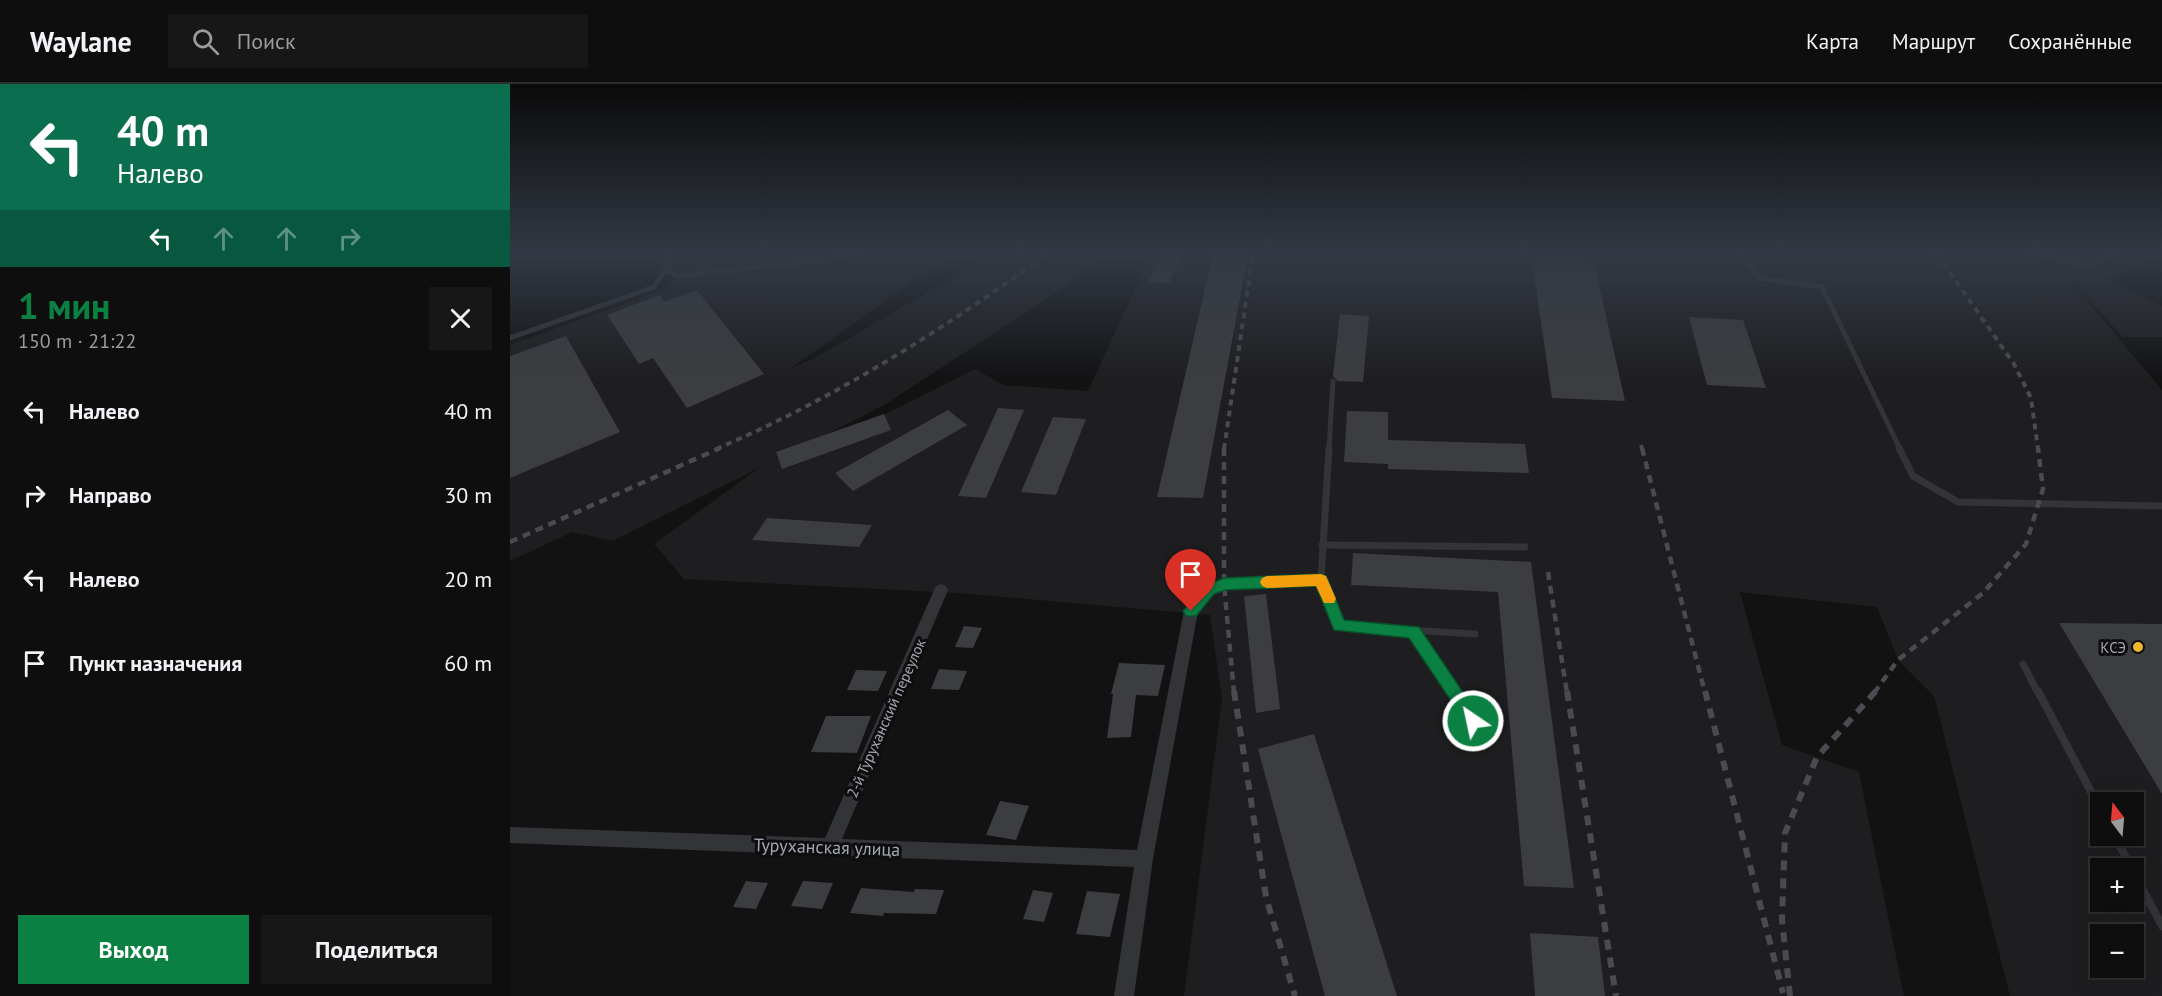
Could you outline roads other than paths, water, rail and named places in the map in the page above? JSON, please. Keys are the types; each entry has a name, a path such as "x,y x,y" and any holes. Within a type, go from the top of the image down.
{"street":[{"name":"2-й Туруханский переулок","path":"830,847 942,590"},
{"path":"1124,996 1144,859 1191,611"},
{"name":"Туруханская улица","path":"510,835 1144,859"}],"lane":[{"path":"510,338 627,297"},
{"path":"1827,297 1913,476 1958,502 2162,506"},
{"path":"1333,381 1321,580 1339,626 1475,634"},
{"path":"1322,545 1525,547"},
{"path":"1191,611 1209,590 1224,584 1321,580"},
{"path":"1414,632 1485,739"},
{"path":"2023,664 2091,792"},
{"path":"2144,892 2162,926"}],"railway":[{"path":"716,449 803,408 845,385 887,361 986,297"},
{"path":"1224,449 1247,297"},
{"path":"1967,297 2014,364 2031,398 2038,449"},
{"path":"1641,445 1642,449"},
{"path":"510,542 720,448"},
{"path":"1642,448 1705,693"},
{"path":"1874,693 1898,660 1983,593 2026,544 2043,489 2038,448"},
{"path":"1224,449 1224,584 1234,693"},
{"path":"1548,572 1567,693"},
{"path":"1234,691 1266,897 1295,996"},
{"path":"1567,691 1616,996"},
{"path":"1705,691 1783,993"},
{"path":"1790,996 1782,919 1785,833 1817,757 1876,691"}],"place":[{"name":"КСЭ","path":"2138,647"}]}
